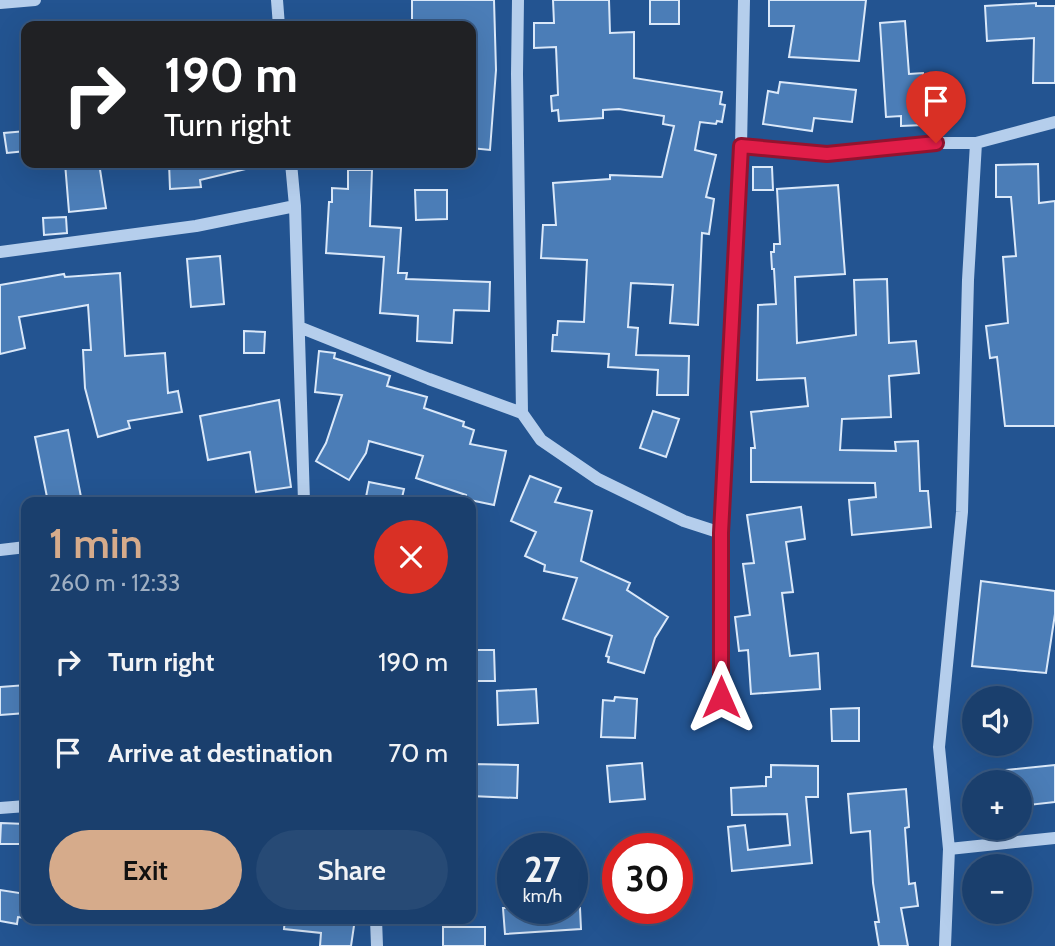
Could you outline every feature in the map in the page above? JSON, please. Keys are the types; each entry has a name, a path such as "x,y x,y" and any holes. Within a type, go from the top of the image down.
{"street":[{"path":"0,3 35,0"},
{"path":"277,0 279,21"},
{"path":"518,0 522,413 541,440 598,479 684,521 721,533"},
{"path":"721,697 721,533 741,146 744,0"},
{"path":"741,146 827,154 936,143 976,143 1055,122"},
{"path":"945,946 949,849 939,747 962,512 968,280 976,143"},
{"path":"291,168 295,206 304,497"},
{"path":"0,252 196,226 295,206"},
{"path":"299,327 522,413"},
{"path":"0,550 21,548"},
{"path":"0,808 21,806"},
{"path":"949,849 1055,838"},
{"path":"376,924 377,946"}],"building":[{"path":"412,0 494,0 496,70 490,150 476,149 476,21 412,21"},
{"path":"553,0 609,0 610,33 634,32 634,78 722,92 720,104 725,105 722,122 700,122 695,150 716,155 706,197 714,199 709,234 702,233 698,325 670,323 673,285 631,283 628,327 638,328 636,355 689,356 688,395 657,395 658,370 608,367 609,354 552,351 553,335 557,335 558,321 584,322 587,260 541,258 543,225 556,225 553,183 610,179 610,175 662,177 674,126 663,124 664,116 619,109 603,110 603,118 559,121 558,110 552,111 551,96 558,95 556,47 534,48 534,23 554,23"},
{"path":"650,0 679,0 679,24 650,24"},
{"path":"769,0 866,0 859,61 789,57 794,26 769,26"},
{"path":"1036,3 1036,6 1055,6 1055,83 1033,83 1034,38 987,41 985,6"},
{"path":"905,21 909,74 923,73 923,125 901,126 901,116 886,117 880,23"},
{"path":"780,82 856,90 852,122 814,118 812,131 763,124 768,91 778,93"},
{"path":"21,131 21,152 7,153 4,133"},
{"path":"1038,164 1039,203 1055,201 1055,426 1005,426 997,357 990,358 986,326 1008,323 1003,257 1016,256 1011,197 996,197 996,165"},
{"path":"753,167 772,167 773,190 753,190"},
{"path":"65,168 100,168 106,208 69,212"},
{"path":"169,168 246,168 200,180 201,187 170,189"},
{"path":"348,170 372,170 370,226 401,228 398,273 407,273 406,279 490,282 489,311 454,310 452,343 417,341 418,316 380,313 384,257 326,253 332,188 348,189"},
{"path":"838,185 845,274 795,277 797,343 856,335 854,280 887,279 889,343 916,341 919,373 889,376 891,417 842,419 840,450 896,451 895,442 918,441 920,491 928,491 931,527 852,535 849,500 876,497 875,483 751,482 751,448 755,448 751,412 808,406 805,378 757,380 758,305 776,304 771,252 774,252 774,244 780,244 777,189"},
{"path":"415,190 447,190 447,219 416,220"},
{"path":"66,217 67,233 44,235 43,218"},
{"path":"220,256 224,304 191,307 187,259"},
{"path":"120,273 125,356 165,353 168,393 178,391 182,412 128,421 130,428 98,437 85,388 83,350 91,350 88,305 19,317 25,348 0,354 0,285 64,274 65,277"},
{"path":"244,331 265,332 264,353 244,353"},
{"path":"319,351 335,353 334,358 390,376 387,386 427,397 424,408 464,422 463,426 474,430 470,444 506,451 494,505 476,501 476,497 466,497 416,478 423,456 369,441 366,453 349,480 316,461 326,443 342,395 315,392"},
{"path":"279,400 291,487 256,492 250,452 208,460 200,416"},
{"path":"653,411 679,419 666,457 640,448"},
{"path":"68,430 81,497 47,497 35,437"},
{"path":"530,476 561,488 555,502 592,511 581,561 630,583 627,590 668,617 655,638 644,673 608,662 609,657 606,656 612,636 563,619 577,578 544,571 545,565 525,556 536,532 511,521"},
{"path":"369,482 404,489 402,497 366,497"},
{"path":"801,507 805,539 786,542 793,592 782,593 790,656 818,653 820,689 751,694 748,650 739,651 735,617 750,615 743,564 754,563 747,515"},
{"path":"981,581 1055,591 1055,614 1046,673 972,666"},
{"path":"476,650 494,650 495,681 476,681"},
{"path":"21,685 21,713 0,715 0,687"},
{"path":"536,689 538,723 498,725 497,691"},
{"path":"615,697 637,699 635,738 601,737 603,700 614,701"},
{"path":"859,708 859,741 832,741 831,709"},
{"path":"642,763 645,799 610,802 607,766"},
{"path":"476,764 518,765 517,798 476,796"},
{"path":"771,765 818,766 818,797 806,797 812,863 732,871 728,827 745,825 748,850 790,845 787,814 732,815 731,788 766,786 766,777 771,777"},
{"path":"1055,765 1055,802 1032,805 1032,770 1006,770"},
{"path":"906,789 909,827 905,828 909,884 915,883 918,906 901,908 908,946 879,946 875,922 879,922 873,883 870,831 851,833 848,794"},
{"path":"1,823 21,824 21,844 0,844"},
{"path":"0,890 21,893 21,917 18,917 17,924 0,921"},
{"path":"284,924 354,924 351,946 320,946 321,933 284,929"},
{"path":"504,924 581,924 581,929 505,934"},
{"path":"443,927 485,927 485,946 443,946"}],"route":[{"path":"721,697 721,533 741,146 827,154 936,143"}]}
